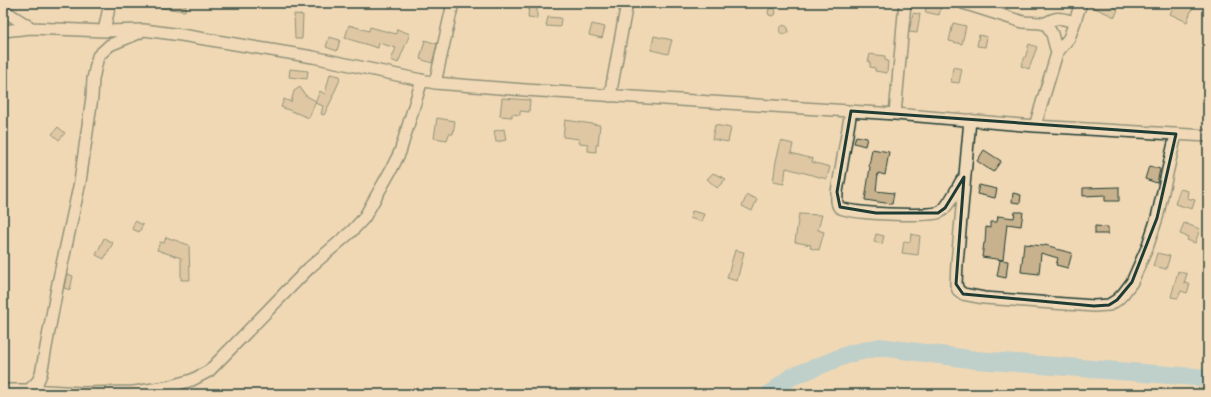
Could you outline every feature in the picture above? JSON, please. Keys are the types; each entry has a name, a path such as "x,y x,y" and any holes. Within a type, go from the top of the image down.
{"street":[{"path":"104,31 110,3"},
{"path":"434,83 453,3"},
{"path":"610,96 627,3"},
{"path":"895,114 906,3"},
{"path":"964,3 1023,22 1047,25 1052,34 1057,53"},
{"path":"1035,126 1057,53 1069,38 1081,3"},
{"path":"3,10 31,28"},
{"path":"1044,24 1054,18 1075,22"},
{"path":"3,31 31,28 104,31 144,30 313,57 434,83 895,114 1035,126 1208,136"},
{"path":"29,390 38,381 41,374 78,188 91,103 93,79 98,56 110,45 144,30"},
{"path":"3,390 82,393 134,392 167,387 192,380 209,370 309,268 352,231 364,218 400,152 422,80"},
{"path":"851,111 837,192 837,203 840,207 846,210 876,213 938,213 945,208 964,176"},
{"path":"970,120 957,263 956,284 958,290 963,294 984,298 1094,306 1110,305 1123,294 1132,282 1147,248 1157,218 1176,134"}],"highlighted area":[{"path":"851,111 1176,134 1157,218 1132,282 1117,300 1109,305 1094,306 963,294 956,284 964,177 945,208 938,213 876,213 840,207 837,192"}],"building":[{"path":"162,3 186,4 185,11 162,8"},
{"path":"529,3 537,3 537,19 528,18"},
{"path":"1088,3 1104,3 1118,9 1115,17 1088,5"},
{"path":"1175,3 1187,3 1193,6 1187,22 1170,14"},
{"path":"927,4 941,7 939,15 925,12"},
{"path":"770,8 774,8 776,12 774,16 770,16 768,14 768,10"},
{"path":"913,13 920,14 917,33 909,32"},
{"path":"294,14 303,15 302,39 295,39"},
{"path":"548,17 561,18 560,27 546,26"},
{"path":"953,23 966,26 962,44 949,41"},
{"path":"592,24 605,27 602,38 589,35"},
{"path":"349,25 369,31 370,27 396,34 397,29 410,34 398,63 391,60 396,48 379,43 378,48 345,38"},
{"path":"782,26 786,26 788,30 786,34 782,34 780,32 780,28"},
{"path":"979,35 987,37 985,47 977,46"},
{"path":"654,36 672,40 668,54 651,50"},
{"path":"329,37 340,40 337,51 326,47"},
{"path":"425,40 437,44 432,63 420,59"},
{"path":"1029,44 1037,47 1029,69 1021,66"},
{"path":"870,54 885,56 885,60 888,61 887,73 875,71 875,68 870,67 870,62 868,62"},
{"path":"953,67 962,69 959,83 951,82"},
{"path":"290,69 308,71 307,79 289,77"},
{"path":"330,74 340,76 333,97 324,115 321,114 323,106 315,103 320,91 325,94"},
{"path":"300,87 305,95 316,101 309,118 281,107 284,99 291,102 294,91"},
{"path":"502,98 530,100 529,112 520,111 520,115 512,114 512,117 500,116"},
{"path":"437,118 455,121 453,134 449,134 447,140 434,138"},
{"path":"565,120 600,125 596,152 588,151 588,144 579,143 579,139 563,137"},
{"path":"715,125 731,128 728,142 712,139"},
{"path":"58,127 65,133 59,140 52,134"},
{"path":"504,129 506,140 496,142 494,131"},
{"path":"856,136 867,138 865,146 854,143"},
{"path":"781,141 793,144 791,153 813,159 812,162 830,167 827,179 786,168 784,184 773,182"},
{"path":"872,149 889,152 885,175 878,173 876,191 894,193 892,204 865,200"},
{"path":"984,150 1001,161 993,172 977,161"},
{"path":"1149,166 1160,169 1157,183 1145,179"},
{"path":"713,173 726,179 717,188 707,179"},
{"path":"979,185 997,189 995,198 977,194"},
{"path":"1119,187 1119,201 1105,201 1105,195 1083,196 1083,188"},
{"path":"1180,189 1188,191 1187,198 1195,200 1192,209 1175,204"},
{"path":"1013,193 1021,195 1020,203 1012,202"},
{"path":"747,195 757,199 752,211 742,206"},
{"path":"692,211 704,214 701,222 690,218"},
{"path":"1015,212 1023,212 1021,226 1007,224 1003,260 982,257 986,227 990,228 990,222 997,222 998,216 1014,218"},
{"path":"799,214 822,215 818,230 824,232 819,250 810,248 811,245 795,242"},
{"path":"135,221 143,225 139,232 132,229"},
{"path":"1184,223 1200,229 1195,243 1187,240 1188,237 1180,234"},
{"path":"1095,226 1108,227 1108,234 1095,234"},
{"path":"876,234 884,236 882,244 874,242"},
{"path":"911,234 920,236 918,255 902,253 904,241 910,242"},
{"path":"166,237 189,245 190,280 181,280 181,258 157,250 160,242 164,243"},
{"path":"104,238 113,243 104,259 96,255"},
{"path":"1024,244 1045,245 1072,253 1068,268 1056,265 1058,258 1041,253 1039,274 1021,272"},
{"path":"735,250 744,252 737,281 727,278"},
{"path":"1157,253 1170,256 1166,269 1153,266"},
{"path":"1000,260 1008,261 1006,278 997,276"},
{"path":"1178,271 1187,274 1184,283 1190,284 1187,293 1181,291 1178,298 1171,297"},
{"path":"67,274 73,276 70,290 64,288"}],"waterway":[{"path":"770,394 791,377 849,354 880,347 977,360 1208,378"}]}
